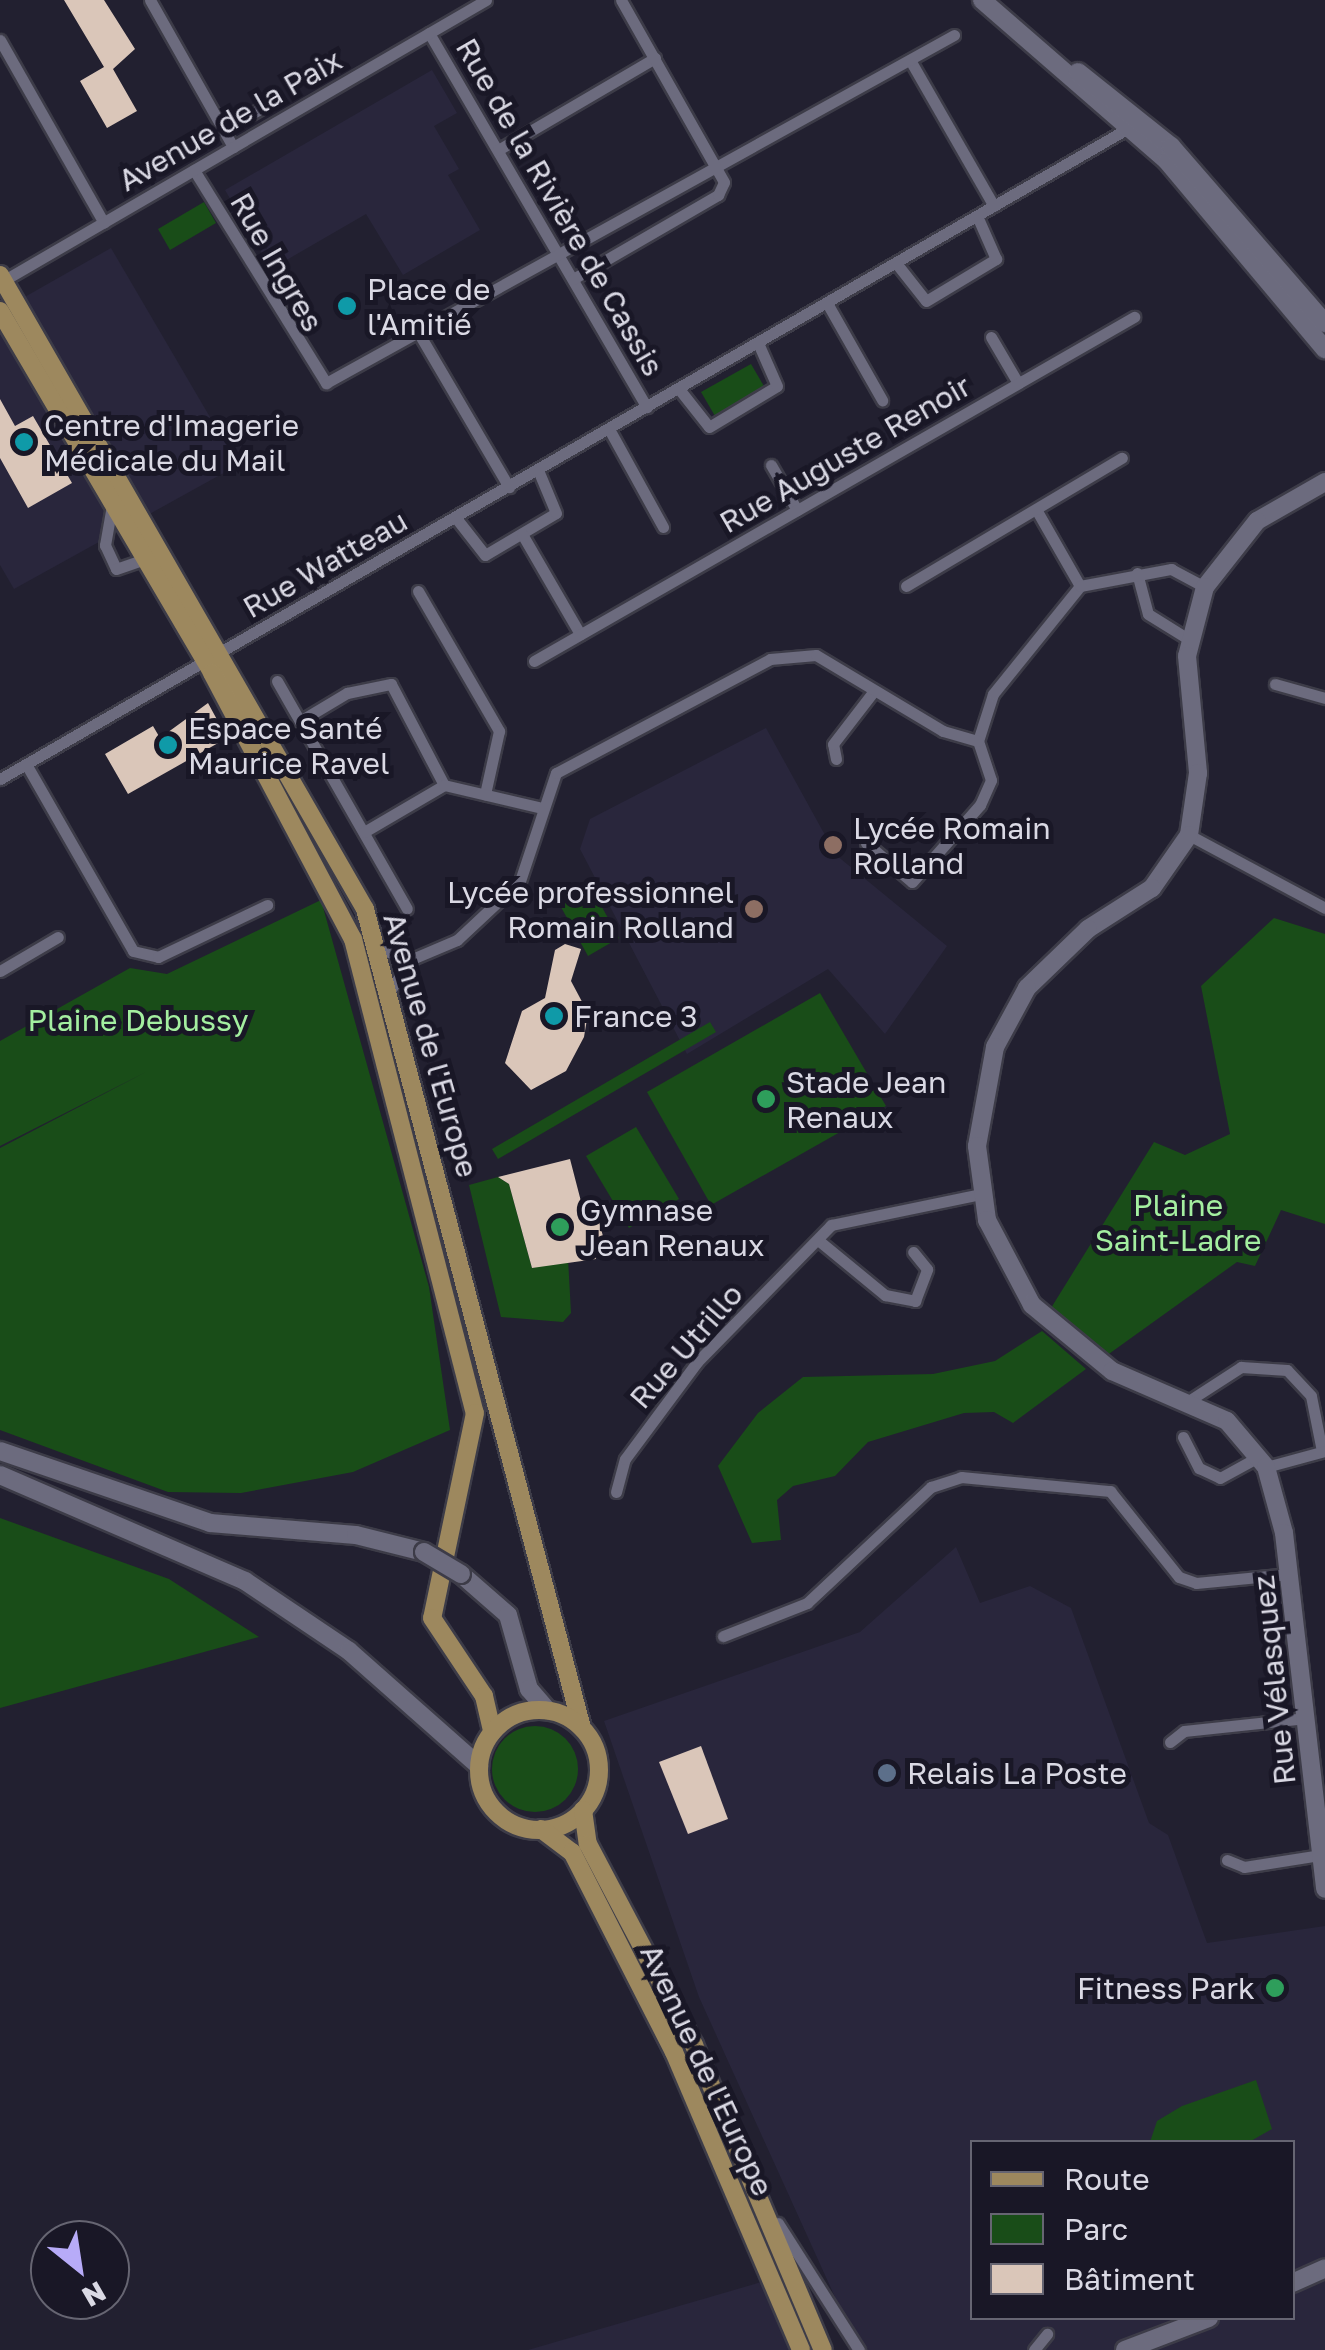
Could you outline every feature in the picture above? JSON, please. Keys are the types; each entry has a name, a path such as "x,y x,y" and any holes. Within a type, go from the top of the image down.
{"main road":[{"path":"982,0 1136,122 1325,323"},
{"path":"1136,122 1325,350"},
{"name":"Avenue de l'Europe","path":"1,280 9,323 111,510 328,834 379,950 582,1728"},
{"name":"Avenue de l'Europe","path":"9,323 160,551 320,870 362,970 475,1412 432,1618 484,1696 492,1732"},
{"path":"1263,1462 1190,1400 1112,1371 1062,1335 1006,1267 980,1194 982,1097 1007,1022 1044,968 1152,888 1189,835 1198,788 1190,640 1204,588 1257,521 1325,482"},
{"path":"0,1450 210,1523 356,1535 424,1552 461,1574 508,1615 529,1689 547,1710 582,1728 598,1763 583,1810 541,1829 492,1807 479,1766 349,1651 245,1580 0,1475"},
{"name":"Rue Vélasquez","path":"1263,1462 1290,1574 1325,1890"},
{"path":"479,1766 492,1732 522,1712 547,1710"},
{"name":"Avenue de l'Europe","path":"583,1810 588,1844 694,2046 823,2350"},
{"name":"Avenue de l'Europe","path":"541,1829 572,1852 674,2052 798,2350"},
{"path":"1295,2282 1324,2268"},
{"path":"1125,2350 1151,2346 1205,2320"}],"street":[{"path":"150,0 233,147"},
{"name":"Avenue de la Paix","path":"1,280 486,0"},
{"path":"573,279 718,195 719,170 621,0"},
{"name":"Rue de la Rivière de Cassis","path":"430,33 647,407"},
{"path":"510,487 423,329 557,253 719,170 954,35"},
{"path":"0,40 104,222"},
{"path":"498,150 655,58"},
{"path":"910,60 994,206"},
{"path":"224,130 260,110"},
{"name":"Rue Watteau","path":"0,779 1136,122"},
{"name":"Rue Ingres","path":"194,170 316,379 326,383 423,329"},
{"path":"896,263 926,301 996,259 977,216"},
{"path":"826,303 882,400"},
{"name":"Rue Auguste Renoir","path":"534,660 1134,317"},
{"path":"990,337 1018,383"},
{"path":"679,389 708,427 777,386 758,343"},
{"path":"608,430 663,526"},
{"path":"906,586 1122,458"},
{"path":"771,464 797,510"},
{"path":"456,518 478,554 522,534 559,506 538,470"},
{"path":"111,510 108,558 127,571 160,551"},
{"path":"1037,511 1080,586"},
{"path":"522,534 580,634"},
{"path":"866,843 917,880 989,791 978,741 1004,677 1080,586 1137,572 1170,569 1204,588"},
{"path":"1137,572 1148,614 1190,640"},
{"path":"418,591 499,731 484,794"},
{"path":"390,989 412,959 457,940 520,881 538,806 565,767 783,654 816,656 874,691 978,741"},
{"path":"300,721 380,680 390,684 444,785"},
{"path":"277,681 407,909"},
{"path":"1275,684 1325,698"},
{"path":"836,759 833,744 874,691"},
{"path":"26,764 133,951 158,958 267,905"},
{"path":"364,832 444,785 538,806"},
{"path":"1189,835 1325,908"},
{"path":"2,965 58,937"},
{"path":"379,950 412,959"},
{"name":"Rue Utrillo","path":"616,1492 624,1459 697,1362 818,1240 848,1216 980,1194"},
{"path":"818,1240 885,1295 915,1301 927,1269 914,1252"},
{"path":"1182,1437 1199,1468 1220,1478 1263,1462 1323,1451 1311,1396 1286,1370 1240,1367 1190,1400"},
{"path":"722,1636 820,1594 932,1487 961,1477 1110,1491 1179,1578 1196,1583 1290,1574"},
{"path":"1170,1742 1184,1731 1306,1718"},
{"path":"1227,1860 1244,1867 1321,1854"},
{"name":"Avenue de l'Europe","path":"751,2182 859,2350"},
{"path":"1034,2350 1048,2334"}],"shaded area":[{"path":"432,70 457,113 434,126 459,169 448,175 480,230 403,275 366,214 271,269 225,190"},
{"path":"111,248 238,465 14,589 0,565 0,311"},
{"name":"Lycée professionnel Romain Rolland","path":"766,728 836,855 947,946 885,1034 828,969 687,1054 580,849 590,819"},
{"path":"956,1547 980,1603 1030,1586 1071,1608 1149,1823 1168,1835 1207,1943 1325,1926 1325,2350 859,2350 699,1997 604,1721 860,1632"},
{"path":"765,2281 789,2350 528,2350"}],"green space":[{"path":"204,202 216,223 170,250 158,229"},
{"path":"751,364 765,388 715,416 701,392"},
{"path":"587,880 619,938 588,956 556,898"},
{"name":"Plaine Debussy","path":"321,900 429,1287 450,1430 353,1472 241,1493 168,1492 0,1430 0,1148 146,1072 0,1146 0,1041 130,968 167,974"},
{"name":"Plaine Saint-Ladre","path":"1274,918 1325,934 1325,1224 1281,1210 1255,1266 1237,1262 1106,1356 1051,1308 1154,1142 1185,1155 1230,1134 1201,986"},
{"name":"Stade Jean Renaux","path":"820,993 886,1106 711,1205 647,1092"},
{"path":"710,1022 716,1032 498,1159 492,1149"},
{"path":"636,1127 679,1199 629,1228 586,1156"},
{"path":"498,1177 509,1184 532,1268 568,1258 571,1313 563,1322 501,1317 469,1185"},
{"path":"1042,1331 1086,1369 1013,1423 994,1412 964,1413 868,1442 835,1476 793,1486 777,1500 781,1540 752,1543 718,1466 758,1413 803,1377 933,1374 995,1361"},
{"path":"0,1518 169,1579 259,1637 0,1708"},
{"path":"535,1726 565,1739 578,1769 565,1799 535,1812 505,1799 492,1769 505,1739"},
{"path":"1256,2080 1272,2129 1253,2140 1151,2140 1157,2121 1182,2106"}],"building":[{"path":"64,0 104,0 135,49 113,69 137,111 107,128 80,81 104,67"},
{"name":"Centre d'Imagerie Médicale du Mail","path":"0,399 15,426 33,416 72,483 28,508 0,458"},
{"name":"Espace Santé Maurice Ravel","path":"208,703 227,738 128,794 105,754 153,726 160,738"},
{"name":"France 3","path":"565,944 581,949 571,981 588,1013 584,1037 566,1071 531,1090 505,1063 522,1011 545,998 555,950"},
{"name":"Gymnase Jean Renaux","path":"570,1159 584,1213 596,1210 604,1240 592,1244 596,1259 532,1268 509,1184 498,1177"},
{"path":"701,1746 728,1819 688,1834 659,1762"}],"place":[{"name":"Place de l'Amitié","path":"347,306"},
{"name":"Centre d'Imagerie Médicale du Mail","path":"24,442"},
{"name":"Espace Santé Maurice Ravel","path":"168,745"},
{"name":"Lycée Romain Rolland","path":"833,845"},
{"name":"Lycée professionnel Romain Rolland","path":"754,909"},
{"name":"France 3","path":"554,1016"},
{"name":"Stade Jean Renaux","path":"766,1099"},
{"name":"Gymnase Jean Renaux","path":"560,1227"},
{"name":"Relais La Poste","path":"887,1773"},
{"name":"Fitness Park","path":"1275,1988"}]}
